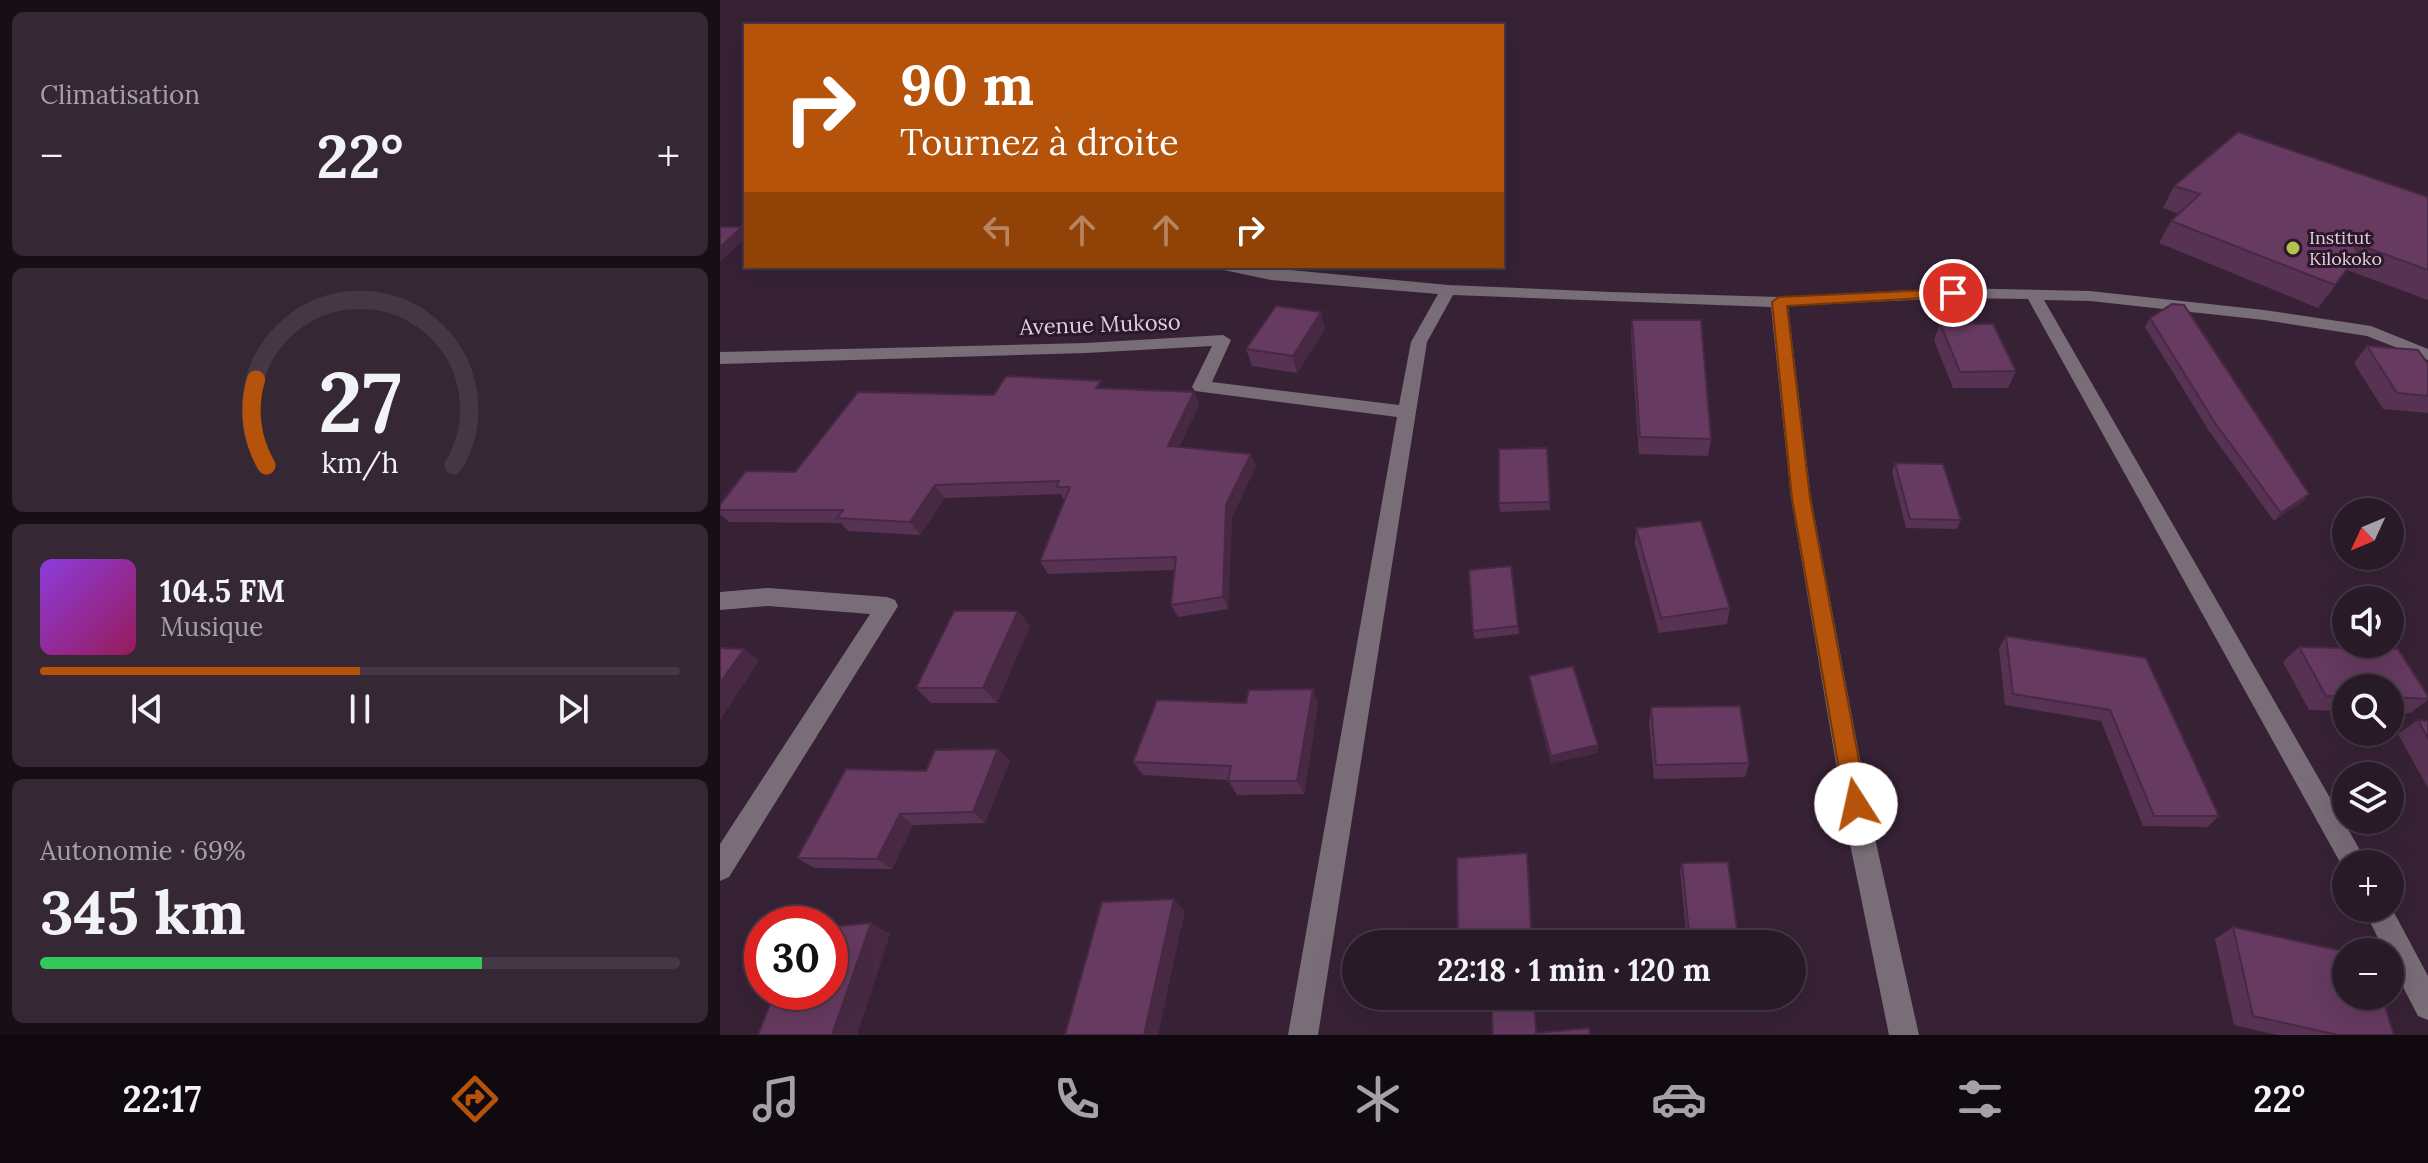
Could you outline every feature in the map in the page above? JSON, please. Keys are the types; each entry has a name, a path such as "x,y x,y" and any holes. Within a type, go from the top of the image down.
{"street":[{"path":"1234,268 1271,275 1448,290 1779,302 1953,293 2106,298 2371,331 2428,355"},
{"path":"1303,1035 1419,342 1448,290"},
{"path":"2033,294 2347,850"},
{"path":"1779,302 1801,498 1861,834 1904,1035"},
{"name":"Avenue Mukoso","path":"720,358 1086,348 1223,340 1201,387 1406,412"},
{"path":"720,601 768,597 887,606 720,868"},
{"path":"2384,922 2428,1006"}],"building":[{"path":"2238,132 2428,197 2428,270 2351,242 2359,254 2335,285 2171,221 2200,194 2174,186"},
{"path":"720,227 742,227 720,247"},
{"path":"2172,304 2184,305 2309,494 2281,513 2215,423 2150,318"},
{"path":"1276,306 1321,312 1293,356 1246,349"},
{"path":"1632,320 1701,320 1711,439 1640,437"},
{"path":"1940,323 1993,324 2016,371 1960,372"},
{"path":"2367,346 2418,350 2428,364 2428,396 2397,393"},
{"path":"1006,376 1101,381 1096,388 1194,392 1168,446 1251,454 1226,505 1223,597 1171,605 1176,557 1040,561 1070,487 1057,487 1059,481 935,485 910,522 837,518 843,510 720,510 720,505 746,471 795,472 858,392 994,395"},
{"path":"1547,448 1550,502 1499,503 1499,449"},
{"path":"1895,463 1943,464 1961,520 1910,519"},
{"path":"1701,521 1730,608 1661,618 1636,528"},
{"path":"1511,566 1518,626 1473,631 1469,570"},
{"path":"954,611 1018,611 983,688 916,688"},
{"path":"2006,636 2146,658 2219,816 2154,816 2110,710 2013,694"},
{"path":"2299,647 2332,648 2332,658 2404,658 2428,699 2404,698 2404,674 2332,674 2332,696 2326,696"},
{"path":"720,648 744,649 720,683"},
{"path":"1573,666 1598,745 1551,756 1529,676"},
{"path":"1313,689 1297,781 1228,781 1231,766 1133,762 1157,700 1246,703 1249,690"},
{"path":"1740,706 1749,763 1656,765 1651,707"},
{"path":"2418,720 2428,721 2428,738"},
{"path":"998,749 973,812 900,814 877,859 797,858 846,769 926,771 935,750"},
{"path":"1527,853 1531,930 1458,930 1457,858"},
{"path":"1728,862 1737,930 1689,930 1682,863"},
{"path":"1174,899 1144,1035 1065,1035 1102,902"},
{"path":"871,923 848,989 848,925"},
{"path":"2233,927 2332,949 2332,1010 2386,1010 2394,1035 2338,1035 2253,1016"},
{"path":"768,1010 841,1010 832,1035 758,1035"},
{"path":"1492,1010 1535,1010 1536,1033 1589,1028 1590,1035 1493,1035"}],"place":[{"name":"Institut Kilokoko","path":"2293,248"}],"route":[{"path":"1856,804 1801,498 1779,302 1953,293"}]}
